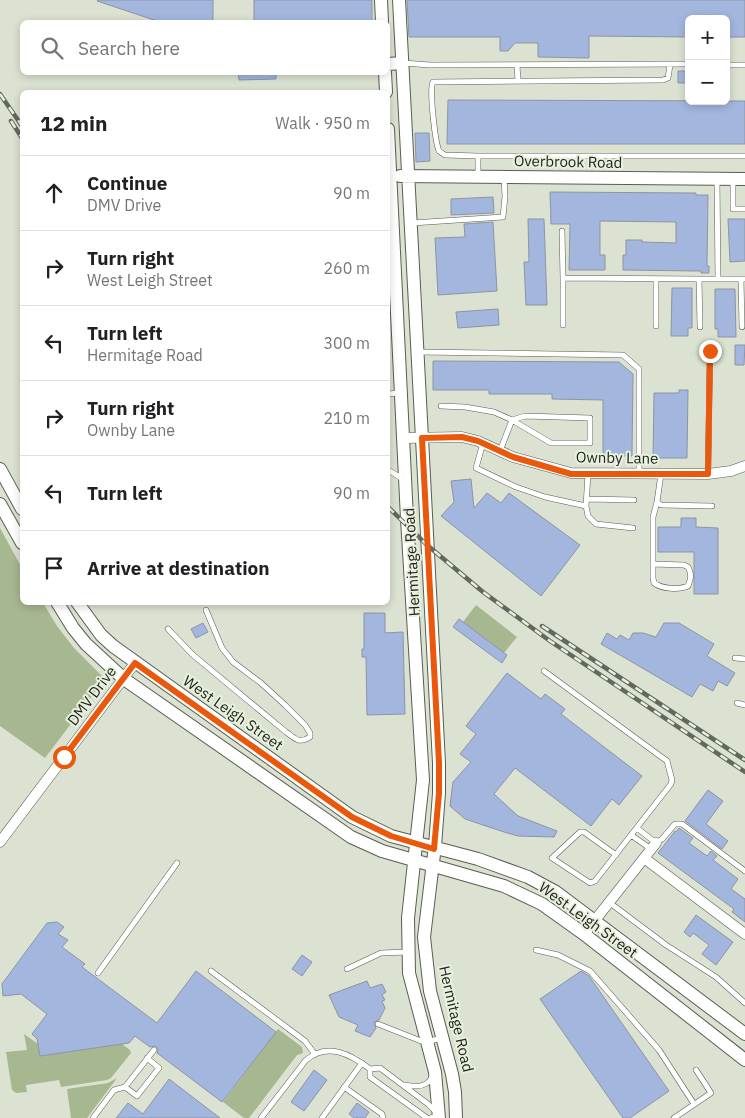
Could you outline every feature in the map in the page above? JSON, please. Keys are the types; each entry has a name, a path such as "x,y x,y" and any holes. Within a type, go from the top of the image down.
{"street":[{"path":"381,0 382,20"},
{"name":"Hermitage Road","path":"399,0 439,763 439,793 433,866 424,937 430,991 455,1092 456,1118"},
{"path":"390,64 402,63"},
{"path":"385,75 386,90"},
{"name":"Overbrook Road","path":"390,177 739,179"},
{"name":"Hermitage Road","path":"390,230 391,284 401,393 423,780 408,918 409,973 435,1072 436,1117"},
{"name":"Ownby Lane","path":"403,438 462,437 483,443 513,457 571,474 708,474 731,471 745,466"},
{"path":"0,470 20,505"},
{"path":"0,504 20,539"},
{"name":"West Leigh Street","path":"59,605 73,628 86,644 124,679 351,837 382,851 504,886 542,904 584,934 745,1060"},
{"name":"West Leigh Street","path":"79,605 102,636 112,646 352,817 391,836 434,849 478,859 528,877 556,892 745,1034"},
{"name":"DMV Drive","path":"0,842 135,663"},
{"path":"584,934 650,850 745,934"}],"lane":[{"path":"402,63 517,65 685,64"},
{"path":"517,65 518,81"},
{"path":"670,65 668,78 663,80 433,82 431,85 439,151 445,155 478,156 745,156"},
{"path":"730,65 745,65"},
{"path":"478,156 478,177"},
{"path":"411,223 503,217 504,177"},
{"path":"717,179 718,279"},
{"path":"739,179 733,210 745,209"},
{"path":"562,231 563,325"},
{"path":"563,278 743,279 742,327"},
{"path":"656,279 656,326"},
{"path":"699,279 700,327"},
{"path":"708,474 710,351"},
{"path":"418,352 622,355 639,369 639,474"},
{"path":"390,394 401,393"},
{"path":"441,406 478,408 494,412 512,420 551,443 590,443 590,418 526,416 512,420"},
{"path":"500,451 512,420"},
{"path":"483,443 476,468 545,498 586,506"},
{"path":"390,471 406,481"},
{"path":"588,474 586,506 588,516 596,524 632,528"},
{"path":"653,564 684,565 688,567 691,572 691,579 688,586 682,589 654,583 653,564 653,517 657,502 660,474"},
{"path":"587,500 634,500"},
{"path":"657,502 661,505 712,506"},
{"path":"168,629 193,656 286,732 298,741 304,741 310,737 310,733 305,725 285,705 261,683 233,662 222,648 206,610"},
{"path":"735,658 745,659"},
{"path":"544,671 667,761 672,780 671,784 616,855 595,881 590,882 552,858 580,832 584,832 616,855"},
{"path":"737,704 745,705"},
{"path":"650,850 675,824 682,824 745,871"},
{"path":"637,828 650,850"},
{"path":"632,834 650,850"},
{"path":"98,973 177,863"},
{"path":"610,902 666,945 716,977 745,1003"},
{"path":"536,950 558,955 590,971 659,1050 694,1104"},
{"path":"347,968 380,953 408,952"},
{"path":"211,971 305,1041 314,1053"},
{"path":"378,1024 427,1042 443,1038"},
{"path":"93,1118 114,1090 125,1087 154,1050"},
{"path":"261,1118 306,1060 314,1053 333,1051 352,1056 370,1069 380,1068 404,1085 436,1117"},
{"path":"125,1087 138,1096 160,1068 147,1058"},
{"path":"322,1118 362,1063"},
{"path":"370,1069 370,1077 436,1117"},
{"path":"674,1118 711,1093 696,1070"},
{"path":"404,1085 418,1087 430,1081 435,1072"},
{"path":"344,1088 382,1114 383,1118"}],"green space":[{"path":"0,528 20,564 20,605 44,605 74,648 103,677 102,683 45,758 0,726"},
{"path":"476,605 517,637 504,653 463,622"},
{"path":"278,1029 302,1047 303,1053 297,1055 249,1118 244,1118 223,1102"},
{"path":"24,1034 38,1044 40,1056 122,1044 131,1053 111,1078 107,1080 61,1087 59,1080 26,1085 27,1092 16,1093 12,1090 6,1052 27,1050"},
{"path":"117,1078 87,1118 71,1118 67,1089 108,1083"}],"building":[{"path":"213,0 213,20 154,20 97,1"},
{"path":"254,0 372,0 372,20 254,20"},
{"path":"407,0 745,0 745,37 730,37 730,15 685,15 685,37 589,36 589,58 538,57 538,43 515,43 508,51 500,51 500,37 409,37"},
{"path":"678,71 685,71 685,83 678,83"},
{"path":"238,75 276,75 276,79 239,80"},
{"path":"448,100 685,101 685,105 730,105 730,101 745,101 745,144 447,144"},
{"path":"415,133 429,133 430,161 416,162"},
{"path":"550,192 696,193 696,195 708,195 707,266 709,266 709,273 701,273 701,271 623,270 626,240 676,243 676,222 600,221 600,255 605,255 605,270 569,270 570,224 551,224"},
{"path":"493,197 494,213 451,215 451,199"},
{"path":"528,219 544,219 547,305 526,305 524,262 529,262"},
{"path":"728,219 745,219 745,261 730,262"},
{"path":"493,222 497,291 438,295 435,238 465,237 464,224"},
{"path":"672,288 692,288 692,328 688,328 688,336 671,336"},
{"path":"715,289 735,289 736,337 718,337 718,329 715,329"},
{"path":"498,309 499,325 458,328 456,312"},
{"path":"735,345 745,345 744,365 735,365"},
{"path":"433,361 619,362 633,374 632,456 603,456 603,400 552,399 552,394 489,394 489,390 433,390"},
{"path":"679,390 688,390 687,458 653,458 654,393 679,393"},
{"path":"471,479 474,508 487,493 501,503 509,493 580,545 541,596 441,516 454,502 451,481"},
{"path":"681,518 696,518 696,527 718,528 718,594 694,594 694,552 658,552 658,527 681,527"},
{"path":"364,613 385,613 385,633 403,632 405,714 367,715 366,657 362,657 362,649 364,649"},
{"path":"459,619 507,655 502,663 453,627"},
{"path":"203,623 208,632 196,638 191,629"},
{"path":"664,623 679,623 714,644 707,656 735,673 727,686 718,681 713,691 700,684 692,697 601,644 607,633 617,639 620,635 629,640 633,633 643,633 656,637"},
{"path":"507,673 541,699 545,694 565,709 561,714 642,776 619,805 612,799 591,826 515,768 494,794 518,816 557,831 554,837 518,836 504,832 465,819 450,806 453,782 471,762 460,754 476,734 466,726"},
{"path":"708,790 723,801 706,824 728,841 722,849 685,821"},
{"path":"679,828 693,838 689,843 707,856 711,851 717,856 713,860 738,879 731,889 745,899 745,922 732,912 734,909 658,853"},
{"path":"696,915 733,942 716,965 702,954 709,945 693,933 690,937 684,932"},
{"path":"57,922 64,927 58,934 68,940 62,947 85,964 82,967 157,1023 196,971 276,1032 222,1102 157,1053 158,1049 156,1046 150,1047 135,1036 129,1043 40,1056 37,1039 32,1034 47,1014 21,994 3,996 2,984 47,923"},
{"path":"302,955 312,962 302,976 292,969"},
{"path":"581,971 589,976 669,1091 630,1118 623,1118 540,999"},
{"path":"367,981 370,988 382,984 386,992 382,995 385,1000 382,1001 385,1008 379,1020 374,1022 376,1028 370,1037 355,1031 358,1025 339,1017 329,995"},
{"path":"314,1070 327,1080 304,1111 291,1102"},
{"path":"169,1079 220,1118 116,1118 128,1103 143,1114"},
{"path":"357,1103 369,1112 365,1118 354,1118 349,1114"}],"railway":[{"path":"0,94 20,123"},
{"path":"11,121 20,135"},
{"path":"390,509 427,545 483,592 550,641 745,772"},
{"path":"542,626 745,760"}],"route":[{"path":"64,757 135,663 352,817 391,836 434,849 439,793 439,763 422,438 462,437 478,441 513,457 571,474 708,474 710,351"}]}
